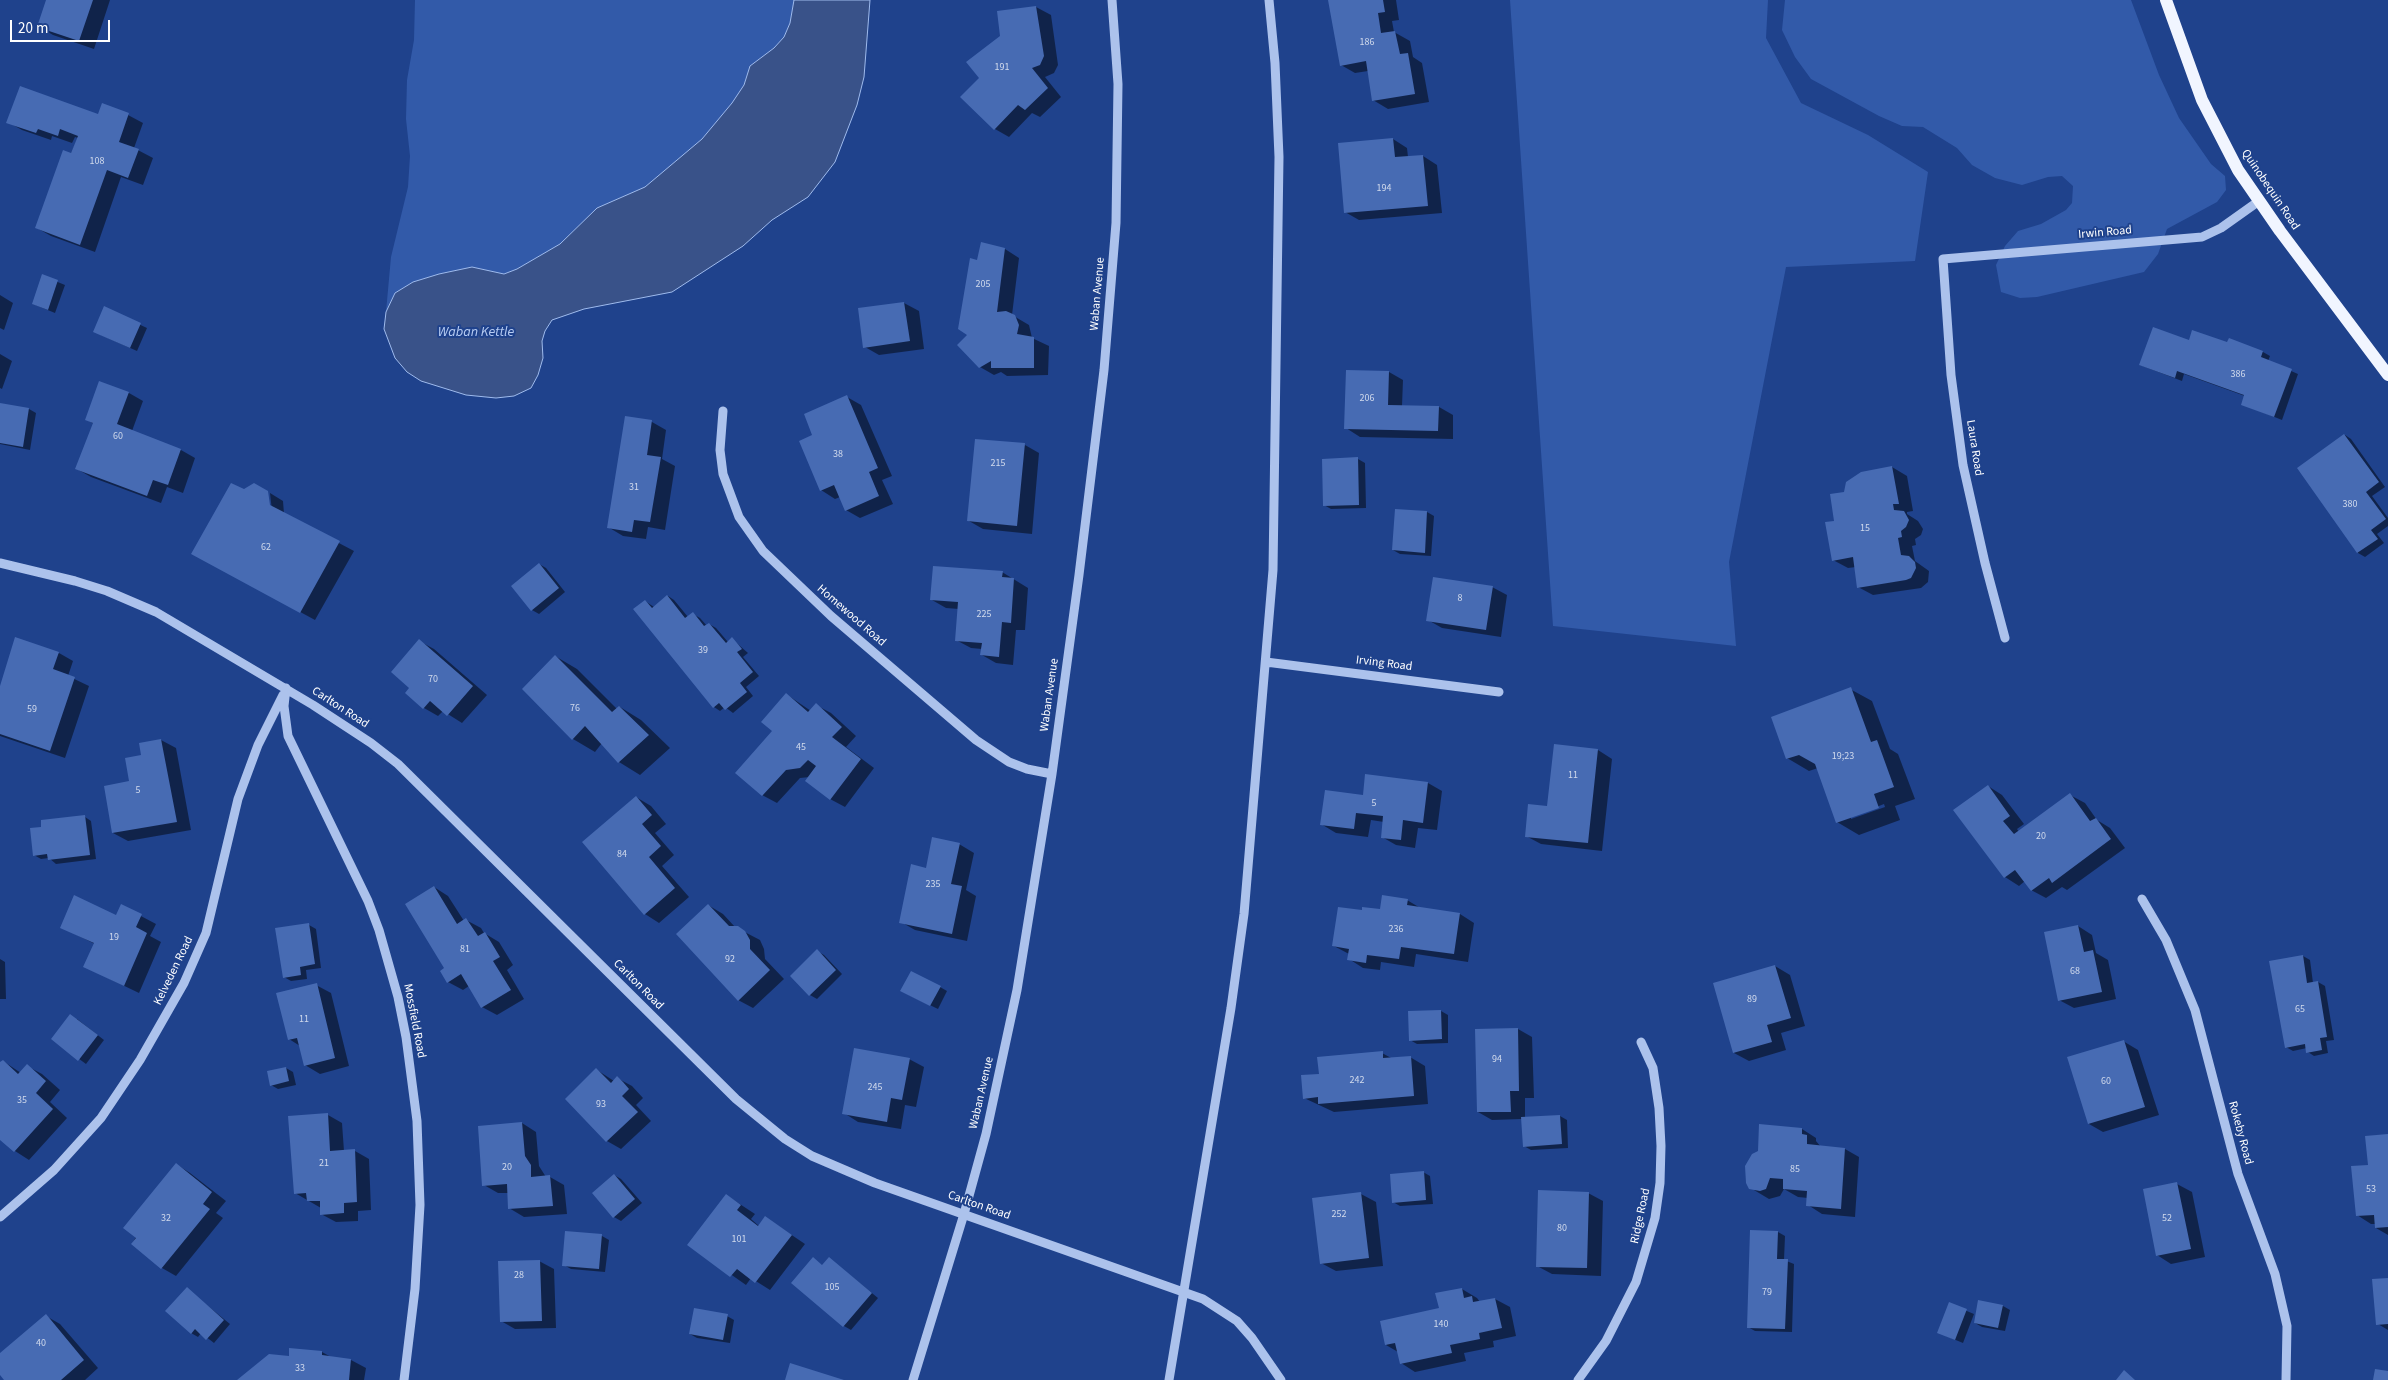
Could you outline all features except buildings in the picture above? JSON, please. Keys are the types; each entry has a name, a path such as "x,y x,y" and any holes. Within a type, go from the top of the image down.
{"main road":[{"name":"Quinobequin Road","path":"2166,0 2202,100 2220,137 2259,201 2388,375"}],"street":[{"name":"Waban Avenue","path":"913,1380 964,1214 986,1134 1018,990 1052,774 1079,575 1102,380 1116,224 1118,84 1112,0"},
{"path":"1169,1380 1244,914 1266,662 1274,522 1279,207 1278,112 1269,0"},
{"name":"Irwin Road","path":"1943,258 2202,237 2222,228 2259,201"},
{"name":"Laura Road","path":"1943,258 1951,375 1962,457 1977,531 2005,638"},
{"name":"Homewood Road","path":"724,411 720,450 723,474 739,517 763,551 831,616 976,740 1009,762 1027,769 1052,774"},
{"name":"Carlton Road","path":"0,563 75,581 132,600 185,627 355,732 398,764 706,1071 760,1120 812,1156 843,1171 1185,1290 1221,1309 1237,1321 1281,1380"},
{"name":"Irving Road","path":"1266,662 1499,692"},
{"name":"Kelveden Road","path":"0,1217 54,1170 101,1118 140,1060 184,983 206,933 238,799 258,745 286,688"},
{"name":"Mossfield Road","path":"286,688 284,706 288,736 376,923 398,997 406,1037 417,1121 420,1205 415,1289 404,1380"},
{"name":"Rokeby Road","path":"2142,900 2166,940 2195,1010 2238,1174 2275,1274 2287,1326 2286,1380"},
{"name":"Ridge Road","path":"1578,1380 1606,1341 1636,1282 1655,1218 1660,1183 1662,1146 1653,1068 1641,1042"}],"shaded area":[{"path":"415,0 794,0 790,23 784,37 774,48 750,66 744,85 732,103 702,139 667,171 645,187 597,208 560,244 517,269 504,274 472,267 413,282 395,293 386,312 391,257 408,187 410,156 406,119 407,80 414,40"},
{"path":"1510,0 1768,0 1766,38 1801,103 1868,135 1928,172 1915,261 1786,267 1729,562 1736,646 1553,626"},
{"path":"1785,0 2131,0 2159,75 2179,118 2211,164 2225,176 2226,190 2217,202 2167,229 2158,254 2144,272 2037,297 2020,298 2001,292 1996,265 2005,246 2018,231 2041,224 2066,210 2072,203 2073,186 2062,176 2048,177 2022,185 1995,178 1972,165 1957,148 1923,127 1902,126 1879,116 1811,79 1795,57 1782,30"}],"water":[{"name":"Waban Kettle","path":"794,0 870,0 864,77 857,105 835,162 808,197 772,220 743,246 672,292 584,309 552,320 545,331 542,341 543,358 538,375 531,388 514,396 496,398 466,395 421,381 407,372 395,358 384,329 386,312 395,293 413,282 472,267 504,274 517,269 560,244 597,208 645,187 702,139 732,103 744,85 750,66 774,48 784,37 790,23"}]}
